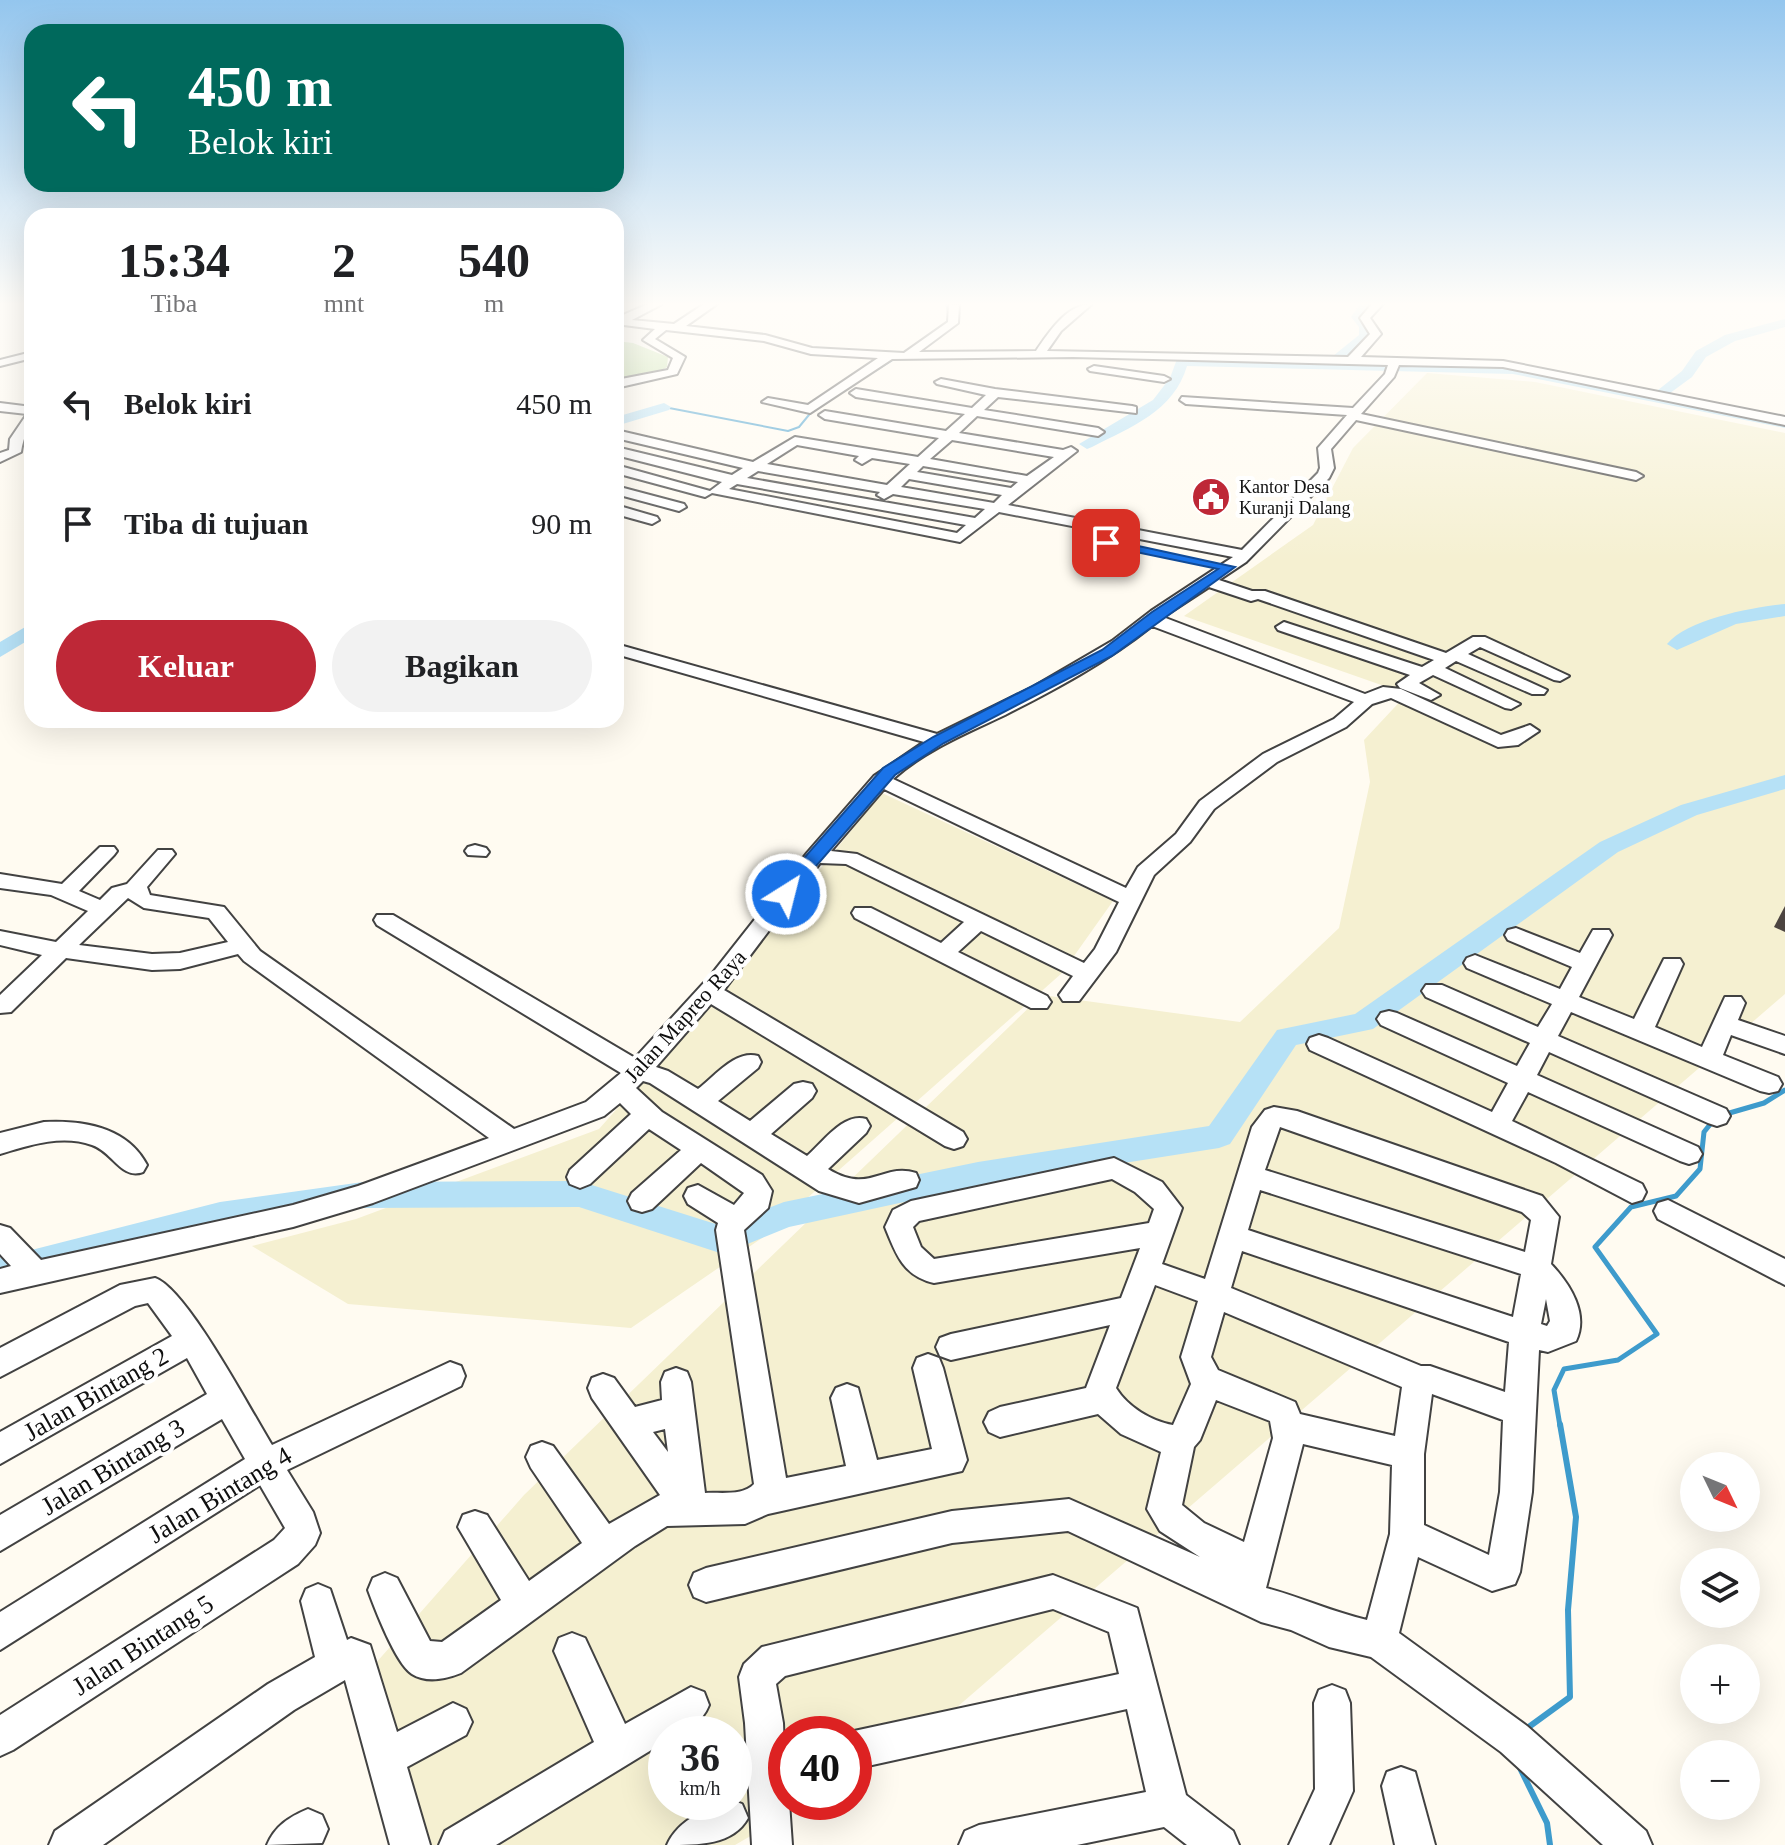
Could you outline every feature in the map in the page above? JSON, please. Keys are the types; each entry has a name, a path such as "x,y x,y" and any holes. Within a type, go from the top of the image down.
{"street":[{"path":"768,402 810,409 842,390"},
{"path":"929,392 941,390"},
{"path":"852,523 905,474 944,445 974,412 988,390"},
{"path":"1018,390 1111,420"},
{"path":"1029,390 1077,401 1135,404"},
{"name":"Jalan Mapreo Raya","path":"0,1281 293,1216 363,1195 595,1109 628,1080 709,992 814,857 881,780 897,766 939,740 1107,653 1237,561 1324,475 1327,468 1324,448 1376,390"},
{"path":"1632,390 1785,421"},
{"path":"856,393 1098,432"},
{"path":"1186,400 1354,414 1636,476"},
{"path":"837,404 962,423 1072,450"},
{"path":"0,407 24,412"},
{"path":"825,415 944,445"},
{"path":"624,425 629,422"},
{"path":"0,458 15,452 16,439 24,426"},
{"path":"815,427 905,443"},
{"path":"638,439 657,429"},
{"path":"624,434 728,461 996,507 1237,561"},
{"path":"624,468 687,436"},
{"path":"1029,480 795,441 717,492 852,523 957,538 1072,450"},
{"path":"698,454 717,443"},
{"path":"920,446 1072,450"},
{"path":"728,461 747,451"},
{"path":"624,453 734,479 977,523"},
{"path":"978,455 1050,467"},
{"path":"624,473 705,493"},
{"path":"905,474 1013,493"},
{"path":"624,492 679,507"},
{"path":"624,511 652,520"},
{"path":"1075,537 1237,561"},
{"path":"1206,581 1251,596 1259,594 1452,657 1538,690"},
{"path":"1150,620 1366,700"},
{"path":"1284,627 1427,671 1511,704"},
{"path":"1488,720 1406,684 1479,641 1560,676"},
{"path":"624,651 939,740"},
{"path":"1071,995 1105,952 1147,868 1177,844 1214,799 1282,750 1340,723 1366,700 1383,692 1395,693 1498,741 1511,741 1530,731"},
{"path":"881,780 1132,899"},
{"path":"65,893 107,851"},
{"path":"3,1006 120,893 136,888 165,854"},
{"path":"814,857 850,858 1088,974"},
{"path":"0,881 65,893 103,909"},
{"path":"136,888 136,894 144,901 216,912 252,956 511,1140"},
{"path":"863,913 1039,1002"},
{"path":"385,920 628,1080 648,1114 752,1183 758,1191 758,1200 736,1220 730,1230 771,1485 764,1499"},
{"path":"942,954 979,921"},
{"path":"1516,935 1585,964"},
{"path":"1497,1125 1601,935"},
{"path":"4,943 152,962 180,961 244,945"},
{"path":"1475,963 1769,1084"},
{"path":"1640,1033 1672,964"},
{"path":"1434,991 1717,1116"},
{"path":"709,992 954,1139"},
{"path":"1708,1061 1728,1013 1785,1045"},
{"path":"1389,1019 1689,1154"},
{"path":"1319,1044 1497,1125 1632,1192"},
{"path":"700,1102 749,1062"},
{"path":"628,1080 659,1077 829,1183 859,1192 906,1180"},
{"path":"753,1134 803,1091"},
{"path":"580,1177 648,1114"},
{"path":"1250,1579 1289,1438 1284,1412 1266,1402 1207,1382 1196,1357 1265,1127 1274,1117 1288,1118 1532,1204 1545,1217 1525,1334 1516,1492 1503,1572 1492,1574 1407,1534"},
{"path":"809,1170 857,1126"},
{"path":"0,1144 18,1137 55,1132 92,1134 119,1147 134,1165"},
{"path":"642,1201 698,1150"},
{"path":"1159,1233 934,1271 924,1270 916,1263 899,1227 903,1218 911,1212 1114,1168 1142,1183 1166,1202 1168,1208 1146,1270 1132,1308 1101,1388 1102,1399 1112,1411 1167,1441 1180,1440"},
{"path":"1231,1236 1525,1334 1548,1339 1565,1332 1566,1317 1559,1291 1536,1267 1250,1176"},
{"path":"698,1196 736,1220"},
{"path":"1668,1211 1785,1273"},
{"path":"0,1236 35,1272"},
{"path":"1146,1270 1213,1294 1420,1380 1430,1380 1519,1411"},
{"path":"0,1363 130,1294 155,1290 192,1340 265,1464"},
{"path":"385,1590 417,1654 424,1661 448,1660 605,1547 663,1510 745,1508 764,1499 951,1460 939,1358 1132,1308"},
{"name":"Jalan Bintang 2","path":"0,1449 192,1340"},
{"name":"Jalan Bintang 4","path":"0,1632 265,1464 450,1376"},
{"path":"1379,1641 1407,1534 1408,1454 1420,1380"},
{"path":"1207,1382 1189,1430 1180,1440 1164,1509 1173,1522 1250,1579 1261,1604 1295,1613 1329,1629 1379,1641 1514,1739 1632,1845"},
{"path":"603,1388 690,1510"},
{"path":"628,1423 678,1397 690,1510"},
{"path":"847,1398 865,1478"},
{"path":"1000,1422 1102,1399"},
{"name":"Jalan Bintang 3","path":"0,1534 226,1400"},
{"path":"1287,1426 1408,1454"},
{"path":"542,1457 605,1547"},
{"name":"Jalan Bintang 5","path":"0,1737 299,1541 303,1533 301,1524 265,1464"},
{"path":"706,1585 952,1527 1069,1515 1250,1579"},
{"path":"475,1527 524,1605"},
{"path":"768,1729 757,1677 775,1660 1053,1592 1124,1621 1169,1807 1219,1845"},
{"path":"318,1601 335,1663"},
{"path":"572,1651 617,1749"},
{"path":"69,1845 281,1697 351,1656 357,1658 410,1845"},
{"path":"872,1746 1140,1688"},
{"path":"1309,1845 1334,1791 1332,1703"},
{"path":"459,1845 691,1705"},
{"path":"386,1758 453,1722"},
{"path":"1401,1786 1415,1845"},
{"path":"979,1845 1169,1807"},
{"path":"687,1845 725,1820"},
{"path":"772,1845 773,1820"}],"shaded area":[{"path":"1410,390 1575,390 1785,433 1785,994 927,1733 872,1765 872,1716 768,1716 768,1820 778,1820 735,1845 395,1845 375,1664 524,1495 1042,995 1240,1022 1339,928 1370,782 1364,740 1407,694 1184,616 1313,525 1353,448"},
{"path":"882,793 1113,901 1062,973 762,1238 631,1328 348,1304 252,1246 356,1219 599,1129 710,1004"}],"waterway":[{"path":"664,407 788,431 799,427 813,410 845,390"},
{"path":"1087,444 1145,413 1170,390"},
{"path":"1614,390 1785,424"},
{"path":"1659,395 1666,390"},
{"path":"624,420 664,407"},
{"path":"1677,644 1729,620 1785,610"},
{"path":"0,651 24,634"},
{"path":"0,1272 220,1215 363,1195 579,1194 723,1240 784,1215 978,1174 1219,1136 1287,1037 1363,1022 1609,847 1689,810 1785,782"},
{"path":"1726,1114 1764,1103 1785,1090"},
{"path":"1560,1426 1554,1390 1564,1369 1618,1360 1657,1334 1595,1247 1631,1207 1676,1196 1700,1169 1704,1132 1712,1122"},
{"path":"1526,1729 1570,1697 1568,1610 1576,1517 1560,1424"},
{"path":"1519,1766 1547,1823 1550,1845"}],"place":[{"name":"Kantor Desa Kuranji Dalang","path":"1211,497"}],"route":[{"path":"786,894 889,772 905,760 1107,653 1157,614 1229,567 1106,543"}]}
